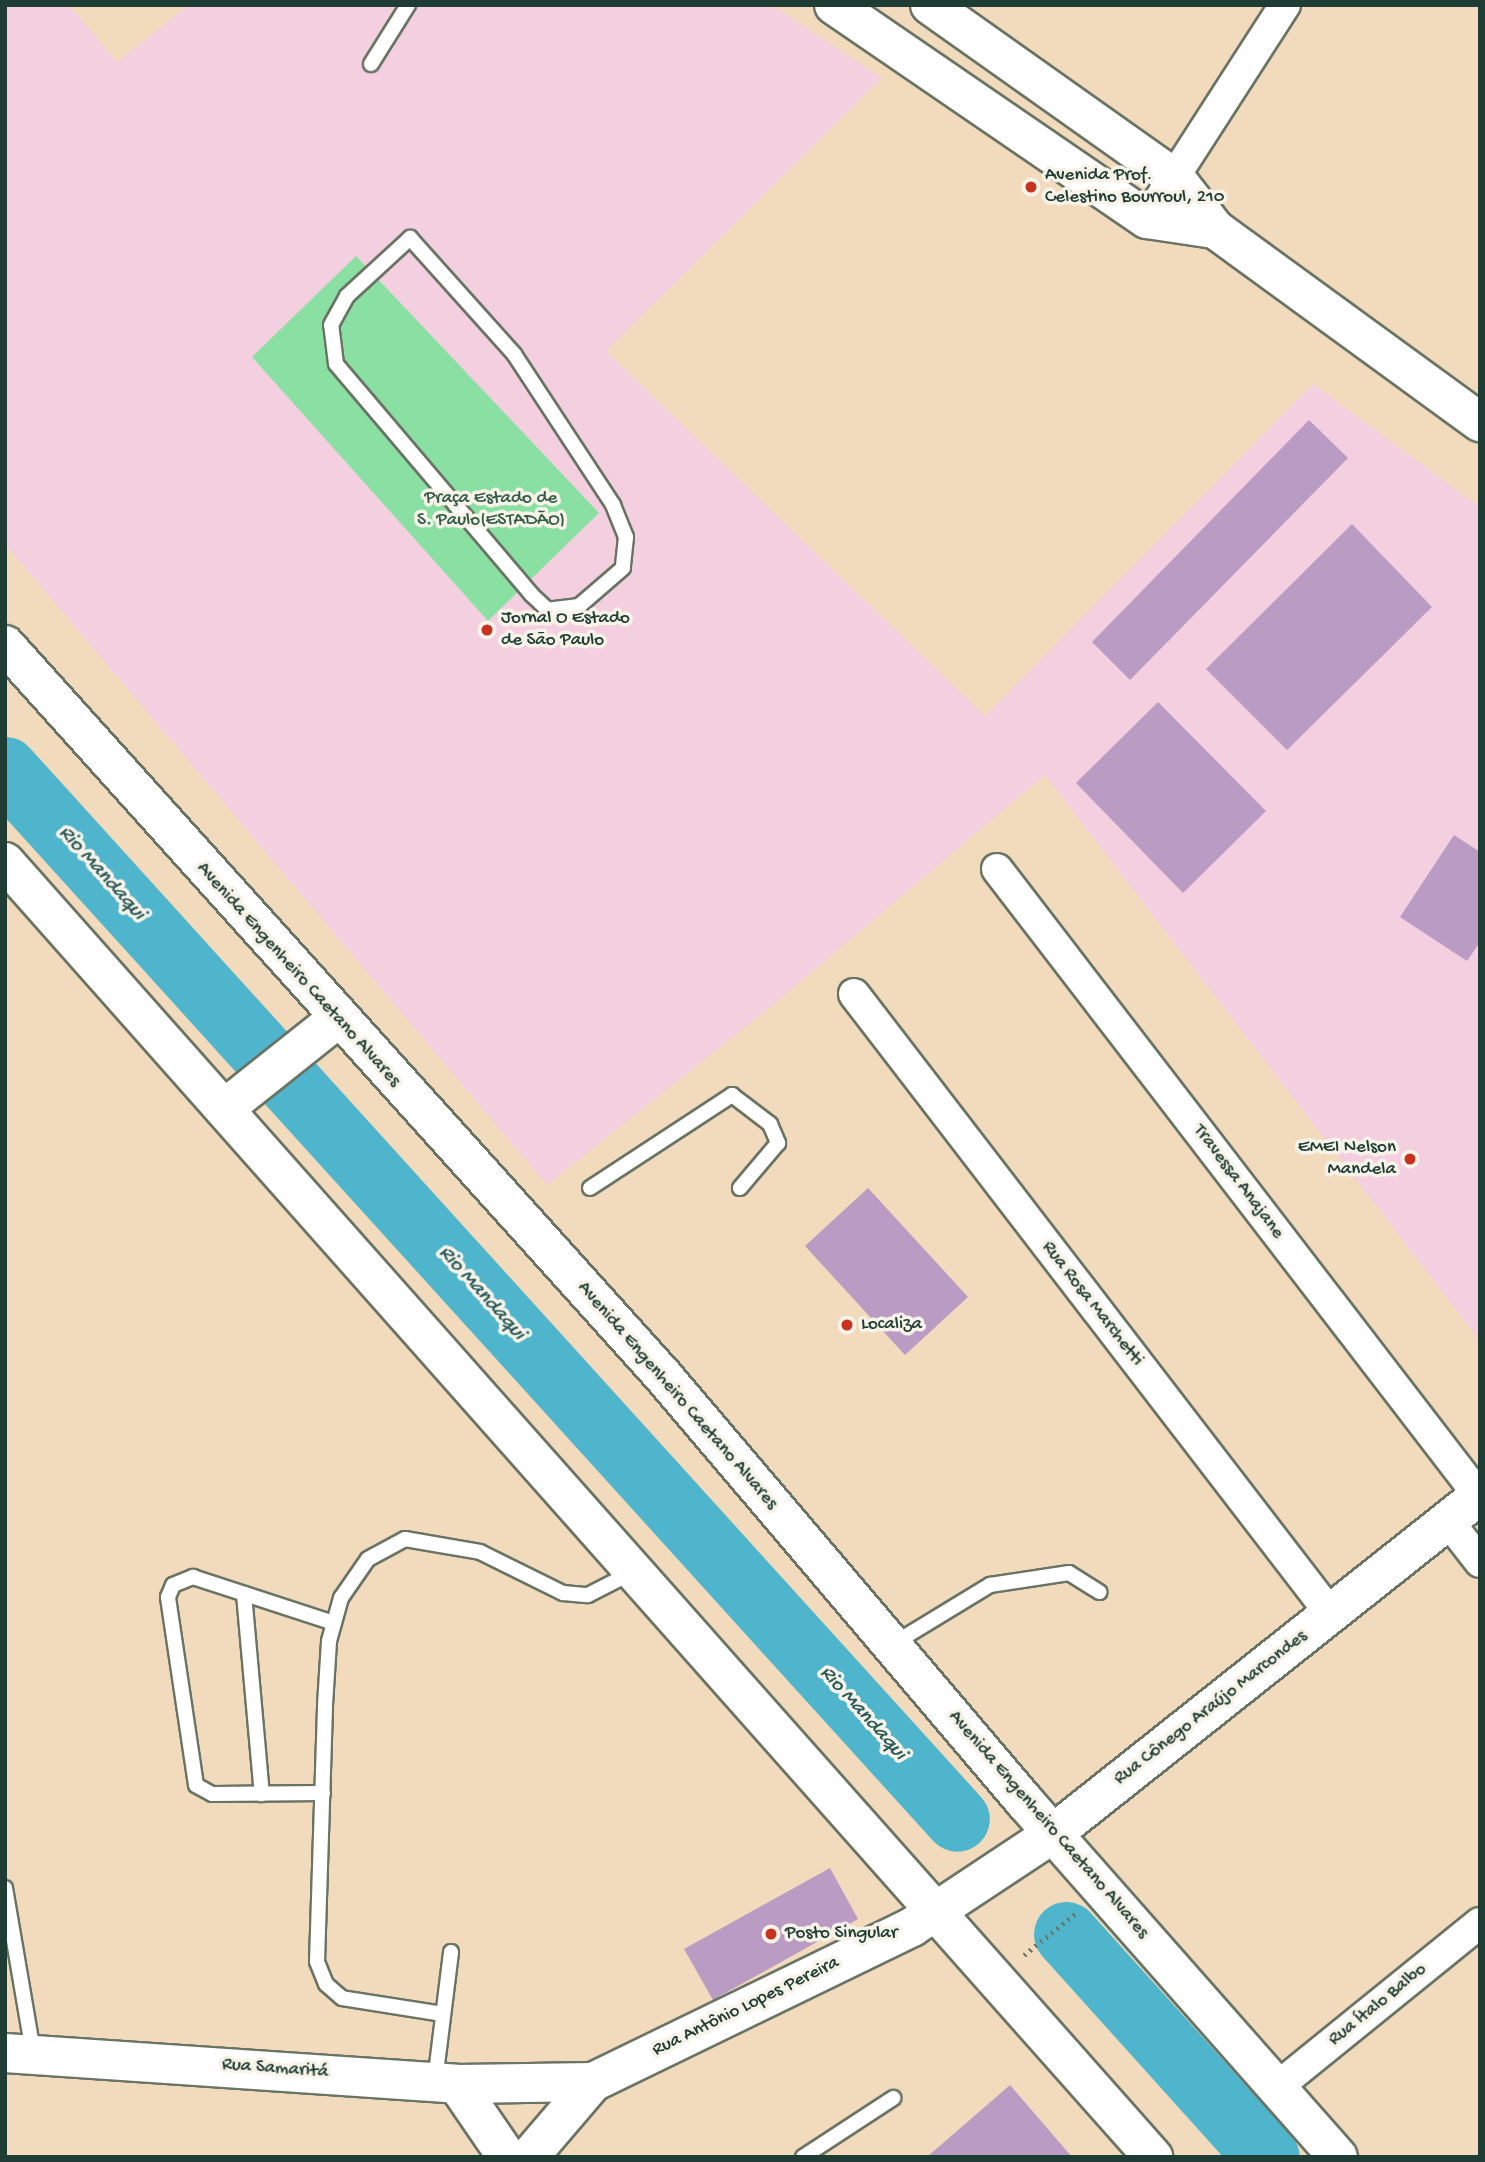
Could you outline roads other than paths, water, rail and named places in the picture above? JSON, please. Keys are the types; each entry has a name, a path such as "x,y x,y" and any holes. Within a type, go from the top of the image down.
{"main road":[{"path":"834,5 1147,219 1215,229"},
{"path":"930,5 1176,179 1215,229 1480,422"},
{"name":"Avenida Engenheiro Caetano Alvares","path":"5,645 336,1020 664,1377 1054,1833 1338,2157"},
{"path":"5,862 1153,2157"},
{"path":"224,1109 336,1020"},
{"name":"Rua Cônego Araújo Marcondes","path":"937,1912 1054,1833 1479,1496"},
{"name":"Rua Antônio Lopes Pereira","path":"528,2157 593,2082 937,1912"},
{"name":"Rua Samaritá","path":"19,2052 446,2083"},
{"name":"Rua Antônio Lopes Pereira","path":"446,2083 593,2082"},
{"path":"446,2083 507,2157"}],"street":[{"path":"1147,219 1176,179 1286,5"},
{"name":"Travessa Anajane","path":"997,869 1479,1496"},
{"name":"Rua Rosa Marchetti","path":"854,994 1330,1613"},
{"path":"1448,1521 1480,1562"},
{"name":"Rua Ítalo Balbo","path":"1276,2088 1480,1923"}],"lane":[{"path":"371,64 408,5"},
{"path":"410,238 514,354 613,505 626,537 623,568 579,606 548,610 532,595 336,364 331,325 347,296 410,238"},
{"path":"590,1188 732,1095 770,1124 778,1143 740,1188"},
{"path":"443,2014 372,2006 342,1998 326,1984 317,1962 323,1793 334,1623 341,1598 368,1559 405,1539 480,1552 563,1593 588,1595 634,1571"},
{"path":"892,1644 956,1602 1001,1582 1069,1573 1100,1592"},
{"path":"323,1793 212,1794 189,1773 168,1597 173,1585 194,1577 334,1623"},
{"path":"244,1594 262,1794"},
{"path":"5,1888 19,2052"},
{"path":"446,2083 443,2014 451,1952"},
{"path":"803,2157 893,2098"}],"waterway":[{"name":"Rio Mandaqui","path":"5,769 957,1819"},
{"name":"Rio Mandaqui","path":"1066,1934 1267,2157"}],"place":[{"name":"Avenida Prof. Celestino Bourroul, 210","path":"1031,187"},
{"name":"Jornal O Estado de São Paulo","path":"487,630"},
{"name":"EMEI Nelson Mandela","path":"1410,1159"},
{"name":"Localiza","path":"847,1325"},
{"name":"Posto Singular","path":"771,1934"}],"park label":[{"name":"Praça Estado de S. Paulo(ESTADÃO)","path":"491,510"}]}
